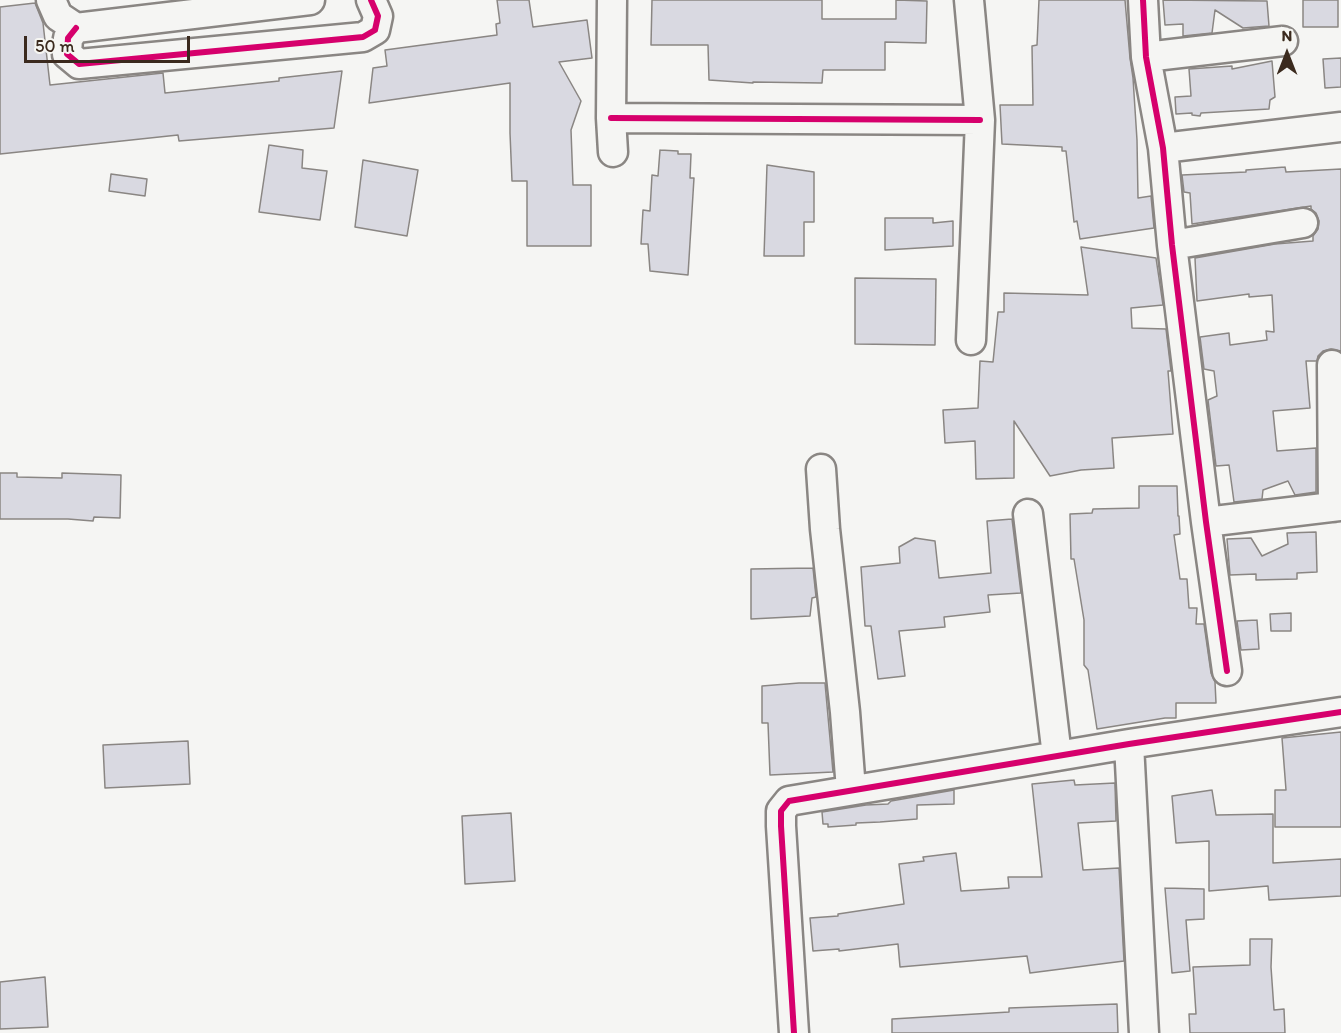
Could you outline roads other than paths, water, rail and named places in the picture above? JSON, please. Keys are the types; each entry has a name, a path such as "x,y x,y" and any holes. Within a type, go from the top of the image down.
{"street":[{"path":"51,0 58,16 76,28 310,0"},
{"path":"76,28 68,38 67,54 79,64 363,37 375,30 378,16 371,0"},
{"path":"612,0 613,152"},
{"path":"969,0 980,120 971,340"},
{"path":"1143,0 1146,57 1163,148 1172,244 1206,522 1227,671"},
{"path":"1146,57 1283,41"},
{"path":"611,118 980,120"},
{"path":"1163,148 1341,127"},
{"path":"1172,244 1303,223"},
{"path":"1206,522 1337,507 1332,365"},
{"path":"821,469 851,790"},
{"path":"1028,514 1057,756"},
{"path":"794,1033 781,812 789,801 1129,744 1341,712"},
{"path":"1129,744 1144,1033"}]}
